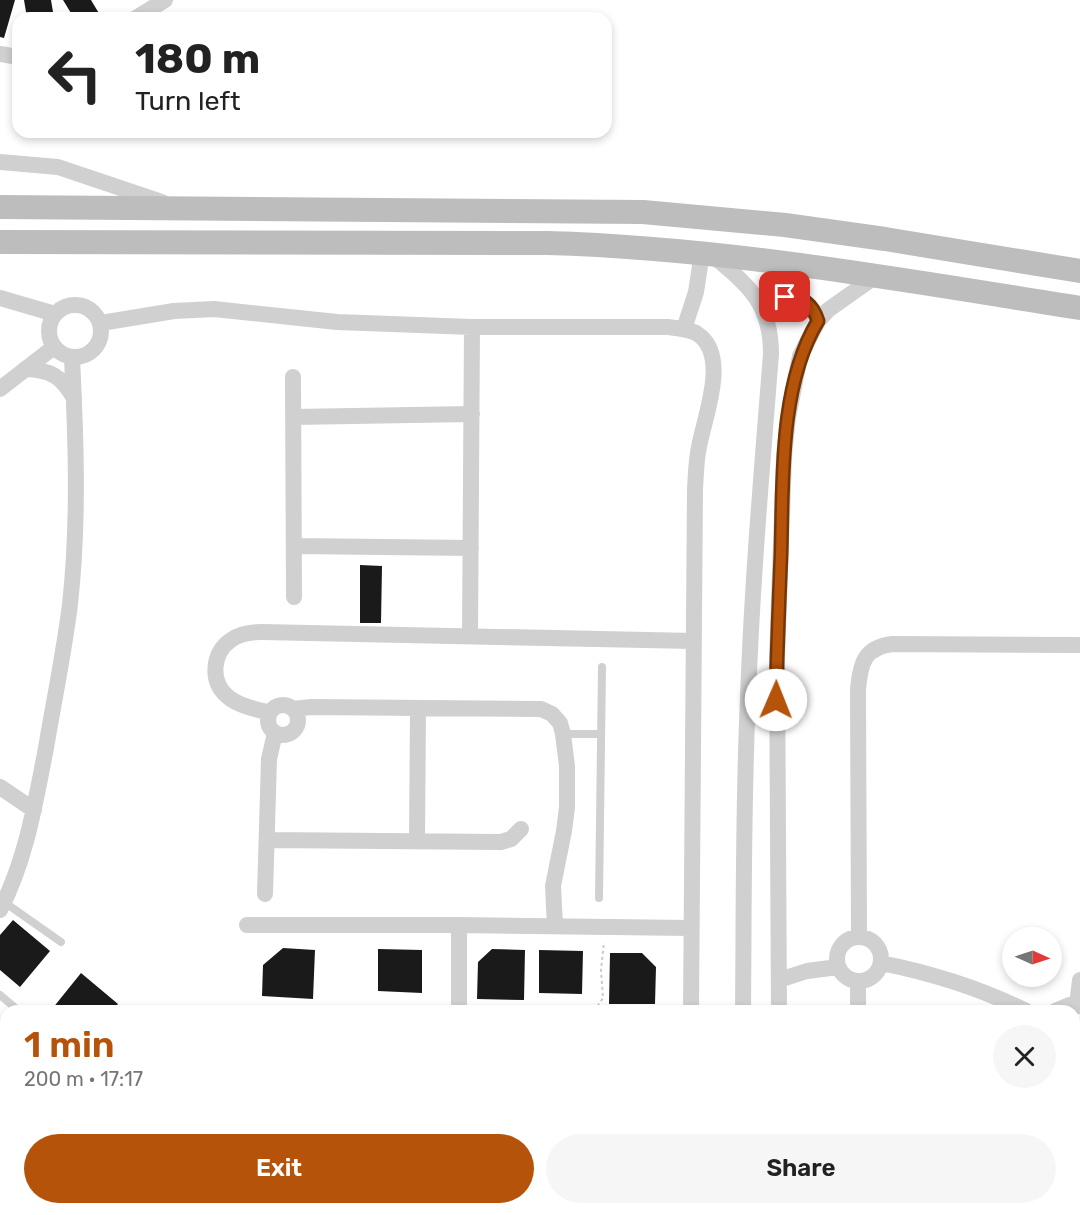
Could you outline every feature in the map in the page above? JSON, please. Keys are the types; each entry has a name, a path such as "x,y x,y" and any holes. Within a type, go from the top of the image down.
{"main road":[{"path":"0,207 643,212 698,216 885,239 1080,271"},
{"path":"0,242 547,243 624,246 876,276 1080,308"}],"street":[{"path":"145,12 165,0"},
{"path":"0,162 58,167 180,208"},
{"path":"684,329 706,254 750,290 765,311 770,333 771,354 747,699 743,1005"},
{"path":"779,1005 776,706 784,456 797,368 804,345 818,321 828,310 876,276"},
{"path":"0,298 55,314"},
{"path":"765,311 779,299 798,298 813,309 818,321"},
{"path":"74,304 86,306 101,322 102,333 99,344 92,352 82,357 72,358 62,354 54,346 49,336 49,324 55,314 63,307 74,304"},
{"path":"101,322 174,311 214,309 329,322 472,327 668,327 696,333 706,345 713,359 715,375 698,448 695,489 691,1005"},
{"path":"470,635 472,327"},
{"path":"0,389 54,346"},
{"path":"2,906 26,844 34,810 60,672 70,604 75,535 72,358"},
{"path":"26,369 40,369 55,375 66,385 74,398"},
{"path":"293,377 294,597"},
{"path":"293,417 472,414"},
{"path":"294,546 471,548"},
{"path":"270,713 235,702 226,696 220,687 215,666 223,647 231,639 262,632 694,641"},
{"path":"859,936 858,690 859,675 866,656 875,648 893,644 1080,645"},
{"path":"293,709 298,721 295,729 288,735 275,733 269,726 270,713 280,705 293,709 311,707 541,709 556,718 563,734 567,766 567,807 553,886 555,926"},
{"path":"417,841 418,708"},
{"path":"265,894 269,759 275,733"},
{"path":"0,787 34,810"},
{"path":"267,840 501,842 511,839 521,829"},
{"path":"247,924 459,924 691,928"},
{"path":"459,924 459,1005"},
{"path":"859,936 876,944 881,963 879,969 870,978 858,981 846,977 838,967 836,955 842,943 859,936"},
{"path":"881,963 950,980 1012,1005"},
{"path":"778,980 807,971 838,967"},
{"path":"1078,1005 1080,980"},
{"path":"858,981 858,1005"}],"lane":[{"path":"599,898 602,667"},
{"path":"563,734 601,734"},
{"path":"2,906 61,942"},
{"path":"0,995 12,1005"}],"path":[{"path":"598,1005 603,998 604,985 601,970 604,948 603,926"}],"building":[{"path":"0,0 15,0 4,38 0,37"},
{"path":"24,0 51,0 53,12 26,12"},
{"path":"63,0 91,0 98,12 70,12"},
{"path":"360,565 382,566 381,623 360,623"},
{"path":"13,920 50,951 20,987 0,970 0,935"},
{"path":"283,948 315,950 313,999 262,996 263,965"},
{"path":"378,949 422,950 422,993 378,991"},
{"path":"492,949 525,950 524,1000 477,999 478,962"},
{"path":"539,950 583,951 582,994 539,993"},
{"path":"610,953 642,953 656,967 655,1004 609,1004"},
{"path":"81,973 118,1004 117,1005 55,1005"}],"route":[{"path":"776,700 784,456 794,380 800,356 818,321 813,309 804,300 785,297"}]}
